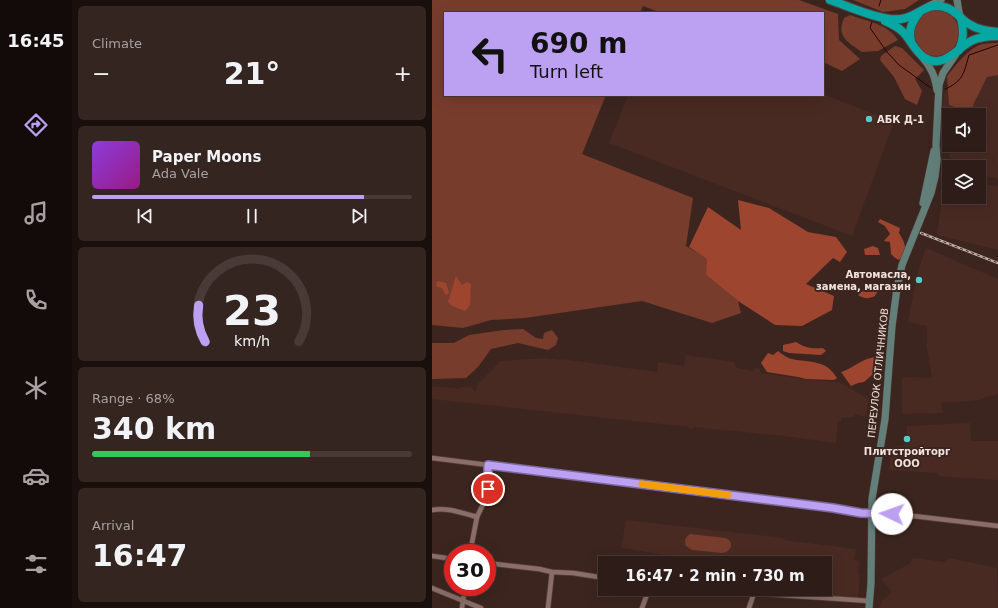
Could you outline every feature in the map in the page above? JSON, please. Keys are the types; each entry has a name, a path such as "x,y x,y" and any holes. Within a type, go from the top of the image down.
{"highway":[{"path":"830,0 879,17 894,20 910,17 925,8 936,6 946,7 956,13 968,24 978,29 998,32"},
{"path":"911,42 911,25 925,8"},
{"path":"879,17 900,29 919,53 928,59 938,61 949,58 964,45 978,38 998,36"},
{"path":"957,52 962,42 964,33 960,18"}],"main road":[{"path":"925,8 941,0"},
{"path":"957,0 960,18"},
{"path":"938,98 942,77 957,52"},
{"path":"919,53 930,66 934,74 938,98"},
{"name":"ПЕРЕУЛОК ОТЛИЧНИКОВ","path":"870,605 874,481 885,418 892,326 897,288 902,265 921,215 936,145 938,98"}],"street":[{"path":"432,458 833,508 861,513 905,515 998,526"},
{"path":"472,544 477,517 485,500 488,489 488,465"},
{"path":"432,510 449,510 477,517"},
{"path":"432,556 444,558"},
{"path":"496,564 598,577"},
{"path":"548,608 552,572"},
{"path":"432,588 481,608"},
{"path":"462,608 464,596"},
{"path":"642,608 647,596"},
{"path":"749,608 753,596"},
{"path":"783,596 870,605"}],"shaded area":[{"path":"432,0 799,0 838,14 839,40 860,59 842,71 824,62 824,12 658,12 643,6 640,12 444,12 444,96 606,96 582,154 693,198 686,246 708,259 706,275 738,301 741,313 712,323 642,301 525,318 491,320 463,328 432,325"},
{"path":"853,0 919,0 905,9 883,12"},
{"path":"936,10 949,14 955,20 959,33 955,46 949,52 936,56 923,52 917,46 913,33 917,20 923,14"},
{"path":"850,15 870,21 889,30 898,40 878,51 862,52 848,42 842,34 841,30 844,18"},
{"path":"988,43 998,43 998,75 987,77 972,108 957,108 949,105 947,76 972,49"},
{"path":"895,46 902,48 924,70 915,79 922,91 917,105 905,99 894,77 880,60 881,56"},
{"path":"998,49 998,179 986,176 986,160 952,160 949,156 949,152 986,152 986,108 943,108 942,106 945,91 960,85"},
{"path":"824,94 894,122 852,236 609,143 628,96 824,96"},
{"path":"986,185 998,186 998,250 937,235 942,200 942,204 986,204"},
{"path":"738,200 769,208 808,232 836,237 847,252 840,262 833,258 806,284 834,296 832,310 802,326 775,325 738,301 706,275 707,259 689,247 708,207 741,230"},
{"path":"880,219 900,228 899,233 903,240 905,250 899,260 891,254 890,242 884,241 890,234 885,226 878,222"},
{"path":"873,246 878,248 880,255 865,255 864,249"},
{"path":"926,248 998,279 998,394 979,400 941,403 943,413 902,414 902,377 932,378 927,347 927,326 908,322 917,275"},
{"path":"456,276 462,285 467,282 471,284 470,305 465,311 452,306 448,302"},
{"path":"437,281 446,283 449,293 446,295 442,288 436,286"},
{"path":"878,283 879,288 875,296 866,298 858,295 861,292"},
{"path":"523,329 536,338 543,339 544,333 552,330 558,338 556,345 548,350 518,343 491,349 478,367 466,378 432,379 432,343 454,343 469,335"},
{"path":"796,342 809,348 823,348 826,351 821,355 789,353 783,351 783,345"},
{"path":"778,351 790,358 823,365 833,372 837,378 834,380 806,379 767,372 761,363 768,353 773,355"},
{"path":"881,352 884,352 885,361 876,374 873,374 864,382 851,386 841,372 863,361 873,357 878,357"},
{"path":"685,355 735,362 735,366 737,368 753,371 754,368 760,369 760,373 810,380 839,382 869,399 865,417 855,414 854,417 841,418 841,421 838,421 836,443 694,427 693,429 689,429 689,427 432,399 432,386 460,389 461,387 473,388 473,391 476,391 477,385 501,361 545,358 562,359 657,372 658,362 684,366"},
{"path":"970,423 971,441 998,441 998,480 938,476 937,473 889,470 891,447 903,446 906,444 907,426"},
{"path":"626,520 784,538 784,540 856,549 854,560 859,561 858,574 860,575 858,598 830,596 832,596 832,556 673,556 621,548"},
{"path":"690,534 726,538 729,540 731,547 728,551 722,553 692,550 686,546 685,542 685,539"},
{"path":"917,558 944,562 949,558 997,568 998,608 879,608 883,600 892,592 881,579 909,564 912,559"}],"waterway":[{"path":"879,6 881,0"},
{"path":"872,22 870,28 887,52 899,65 931,88"},
{"path":"945,89 960,79 969,55 998,45"}],"railway":[{"path":"921,233 998,263"}],"slow traffic":[{"path":"642,484 728,495"}],"place":[{"name":"АБК Д-1","path":"869,119"},
{"name":"Автомасла, замена, магазин","path":"919,280"},
{"name":"Плитстройторг ООО","path":"907,439"}],"route":[{"path":"488,489 488,465 833,508 861,513 892,514"}]}
